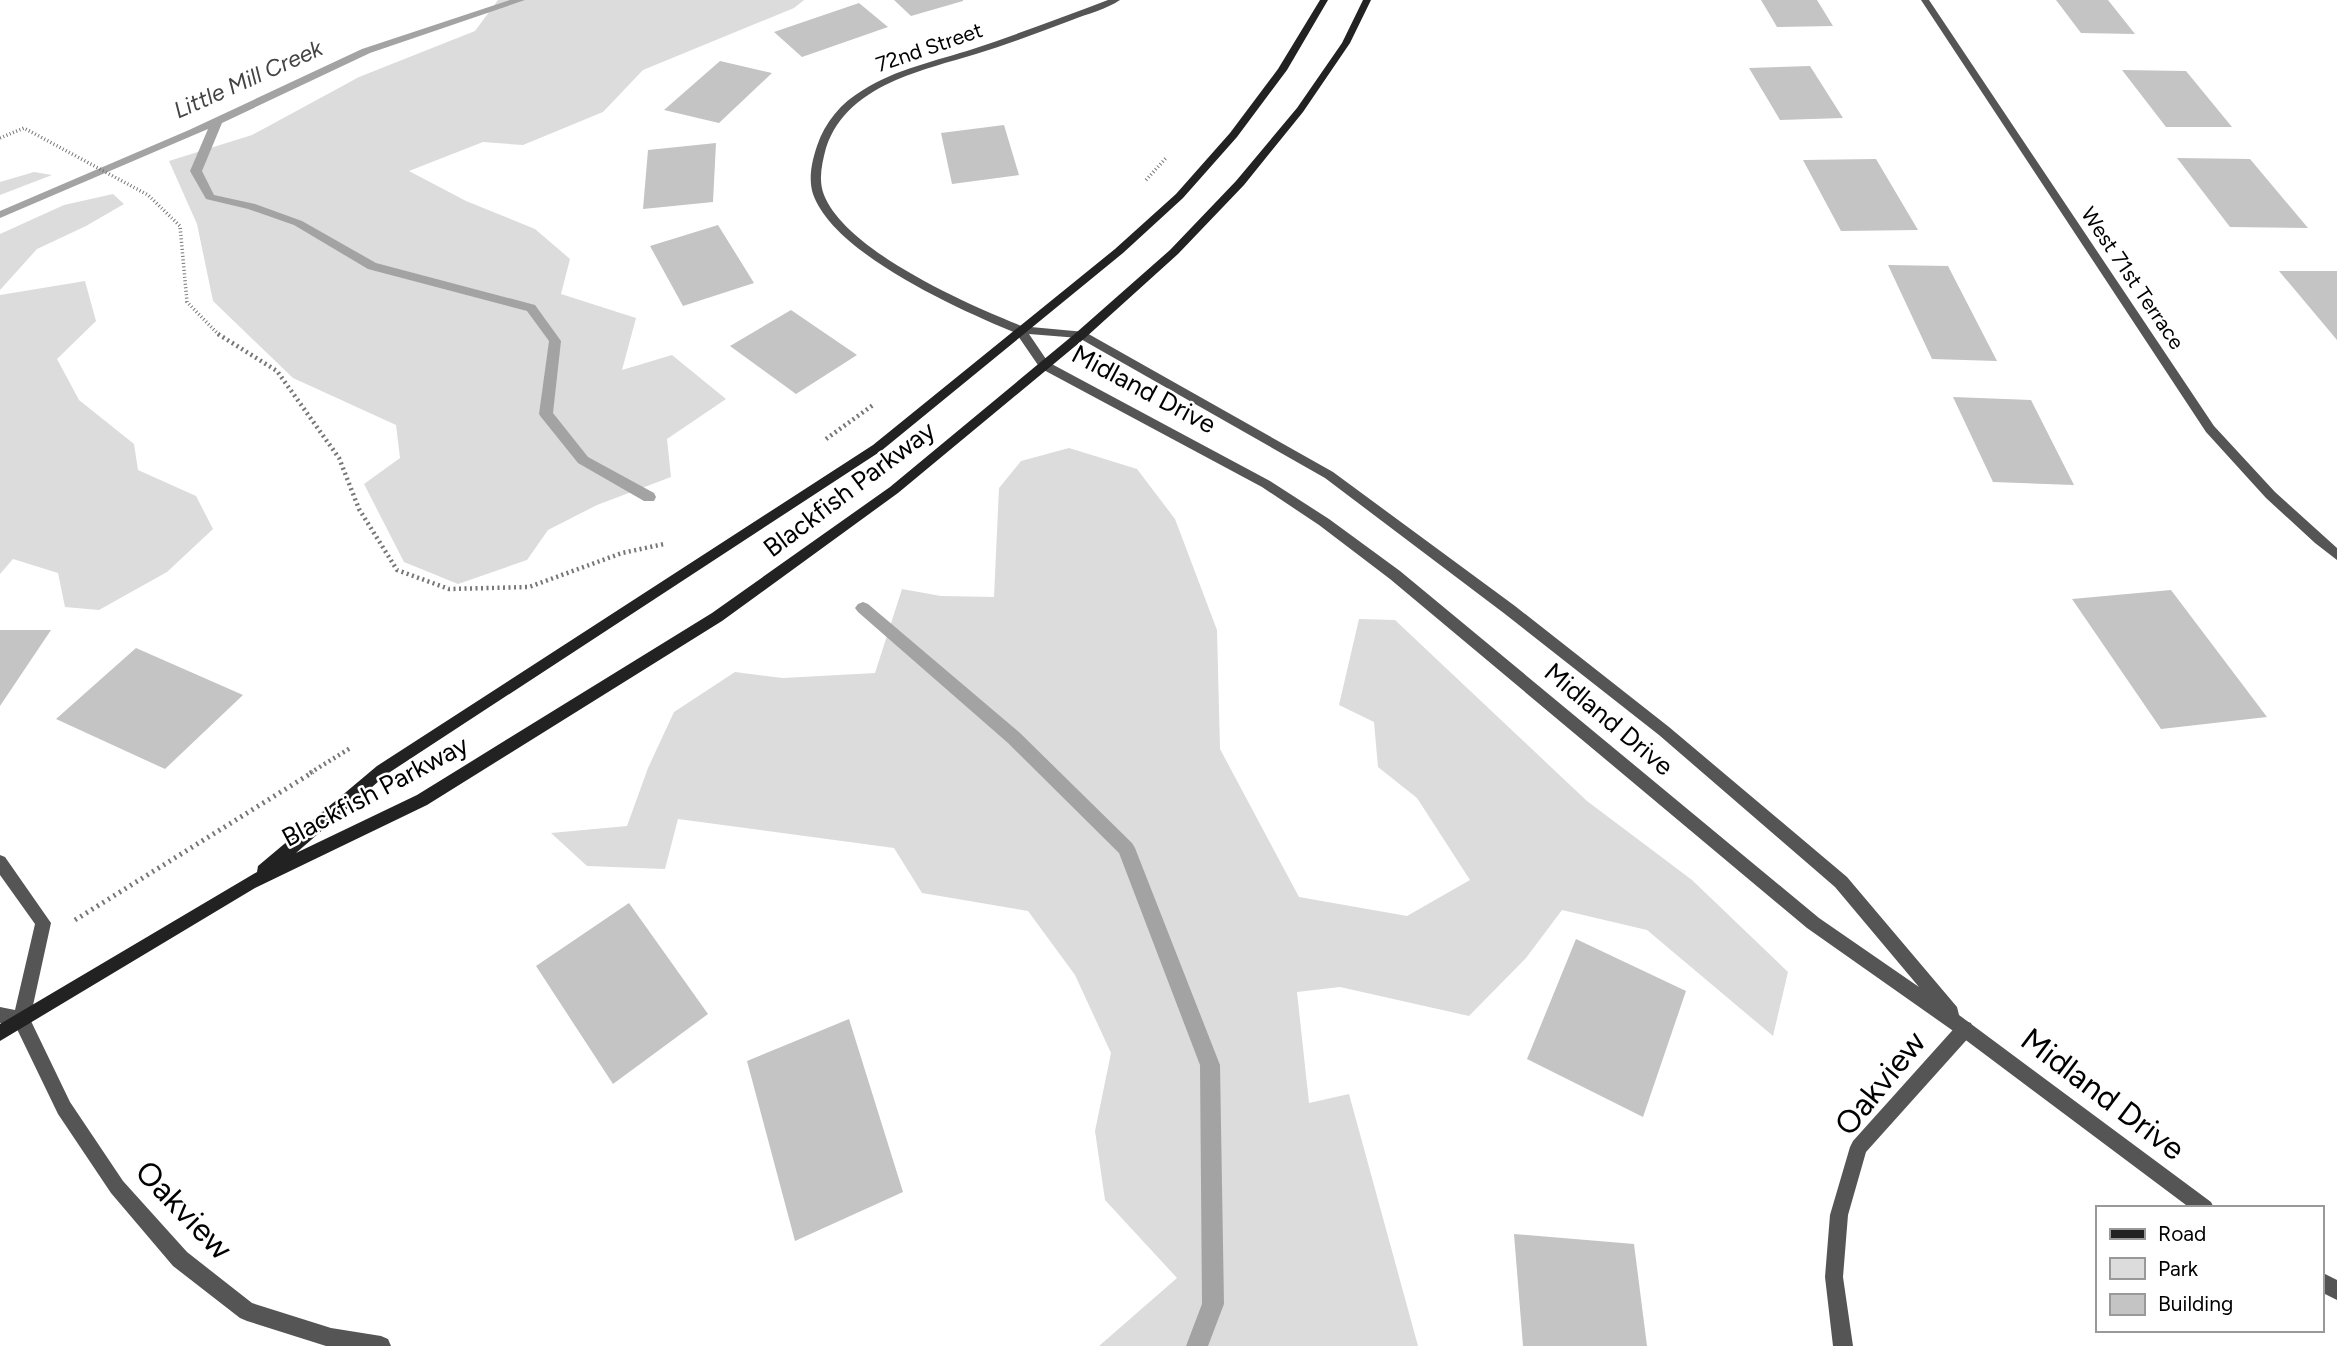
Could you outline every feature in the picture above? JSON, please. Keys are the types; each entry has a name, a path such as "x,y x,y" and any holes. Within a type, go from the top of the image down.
{"main road":[{"name":"Blackfish Parkway","path":"249,883 382,770 877,448 1161,214 1252,114 1298,49 1324,0"},
{"name":"Blackfish Parkway","path":"0,1033 249,883 422,800 717,617 894,490 1080,335 1174,252 1240,183 1300,110 1346,43 1367,0"}],"street":[{"name":"72nd Street","path":"1020,330 948,298 881,259 855,239 832,216 818,196 816,178 822,146 835,118 849,103 869,89 894,78 1026,35 1116,0"},
{"name":"West 71st Terrace","path":"1925,0 2210,429 2272,500 2337,555"},
{"name":"Midland Drive","path":"1020,330 1080,335 1329,475 1664,731 1841,882 1965,1029"},
{"name":"Midland Drive","path":"1020,330 1044,365 1266,484 1324,522 1395,575 1813,923 1965,1029 2202,1206"},
{"path":"0,862 43,923 21,1020 0,1016"},
{"name":"Oakview","path":"21,1020 64,1108 117,1187 180,1259 247,1311 331,1338 381,1346"},
{"name":"Oakview","path":"1843,1346 1834,1277 1839,1216 1859,1147 1965,1029"}],"path":[{"path":"0,138 24,128 148,195 180,226 187,302 220,337 277,371 339,458 359,509 397,570 449,589 529,587 622,553 670,543"},
{"path":"1136,190 1175,149"},
{"path":"815,446 882,399"},
{"path":"38,943 354,746"}],"green space":[{"path":"498,0 804,0 794,8 643,70 603,112 523,145 483,142 409,171 466,201 535,229 570,259 561,294 636,318 622,370 672,355 726,399 667,439 671,477 597,505 548,530 527,560 458,584 404,562 364,484 400,458 396,425 293,378 213,301 197,224 169,161 252,135 359,77 475,31"},
{"path":"34,172 52,175 0,195 0,182"},
{"path":"113,194 124,204 37,249 0,290 0,234 64,205"},
{"path":"85,281 96,321 57,359 79,400 134,444 138,470 196,496 213,529 167,572 99,610 65,607 58,573 13,559 0,574 0,295"},
{"path":"1069,448 1137,469 1175,519 1217,630 1220,749 1299,897 1407,916 1470,880 1417,798 1378,767 1374,722 1339,705 1359,619 1395,620 1587,801 1692,880 1788,972 1773,1036 1647,930 1562,910 1526,958 1469,1016 1340,987 1297,992 1309,1103 1349,1094 1418,1346 1099,1346 1177,1278 1105,1200 1095,1131 1111,1053 1075,975 1028,911 922,893 894,848 678,819 665,869 587,866 551,833 627,826 648,768 674,712 735,672 783,678 875,673 902,589 941,596 994,597 999,488 1021,461"}],"building":[{"path":"894,0 963,0 963,1 911,16"},
{"path":"1761,0 1817,0 1833,26 1777,27"},
{"path":"2056,0 2108,0 2135,34 2081,33"},
{"path":"859,3 888,27 802,57 774,32"},
{"path":"720,61 772,73 719,123 664,110"},
{"path":"1810,66 1843,118 1780,120 1749,68"},
{"path":"2122,70 2186,71 2232,127 2166,127"},
{"path":"1004,125 1019,175 952,184 941,133"},
{"path":"716,143 713,202 643,209 648,150"},
{"path":"2177,158 2250,159 2308,228 2230,227"},
{"path":"1876,159 1918,230 1841,231 1803,160"},
{"path":"718,225 754,283 683,306 650,246"},
{"path":"1888,265 1948,266 1997,361 1932,359"},
{"path":"2279,271 2337,271 2337,340"},
{"path":"791,310 857,355 796,394 730,346"},
{"path":"1953,397 2031,400 2074,485 1993,482"},
{"path":"2171,590 2267,717 2161,729 2072,599"},
{"path":"0,630 51,630 0,706"},
{"path":"136,648 243,695 165,769 56,719"},
{"path":"629,903 708,1014 613,1084 536,966"},
{"path":"1576,939 1686,991 1643,1117 1527,1059"},
{"path":"849,1019 903,1192 795,1241 747,1061"},
{"path":"1514,1234 1634,1244 1647,1346 1523,1346"}],"waterway":[{"name":"Little Mill Creek","path":"217,121 366,51 520,0"},
{"name":"Little Mill Creek","path":"0,215 217,121"},
{"path":"217,121 196,171 210,197 251,206 298,223 372,266 531,308 555,341 546,414 583,460 649,497"},
{"path":"863,608 1014,738 1126,848 1210,1065 1213,1304 1197,1346"}]}
